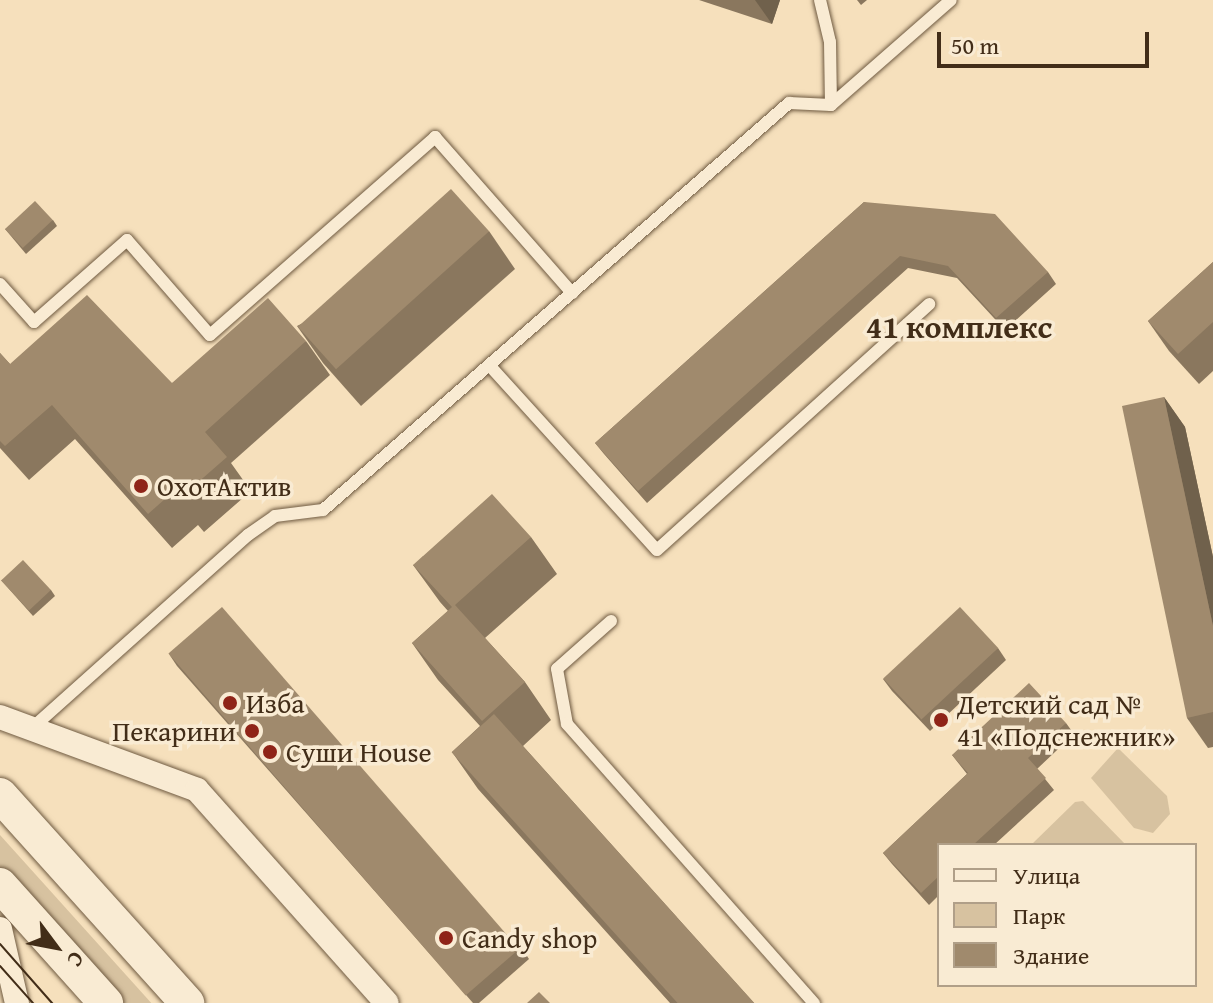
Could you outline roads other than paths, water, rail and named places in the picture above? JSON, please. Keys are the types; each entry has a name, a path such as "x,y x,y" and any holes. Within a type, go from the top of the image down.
{"main road":[{"path":"0,795 187,1003"},
{"path":"0,885 106,1003"}],"street":[{"path":"0,717 197,790 387,1003"},
{"path":"0,929 17,1003"}],"lane":[{"path":"820,0 830,42 831,105"},
{"path":"30,729 248,535 275,516 323,510 789,103 831,105 951,0"},
{"path":"0,284 34,322 127,240 210,335 435,137 572,293"},
{"path":"490,366 657,550 929,304"},
{"path":"611,621 557,669 567,724 814,1003"}],"tram line":[{"path":"0,944 52,1003"},
{"path":"0,966 33,1003"}],"place":[{"name":"ОхотАктив","path":"141,486"},
{"name":"Изба","path":"230,703"},
{"name":"Детский сад № 41 «Подснежник»","path":"941,720"},
{"name":"Пекарини","path":"252,731"},
{"name":"Суши House","path":"270,752"},
{"name":"Candy shop","path":"446,938"}],"district":[{"name":"41 комплекс","path":"959,327"}]}
